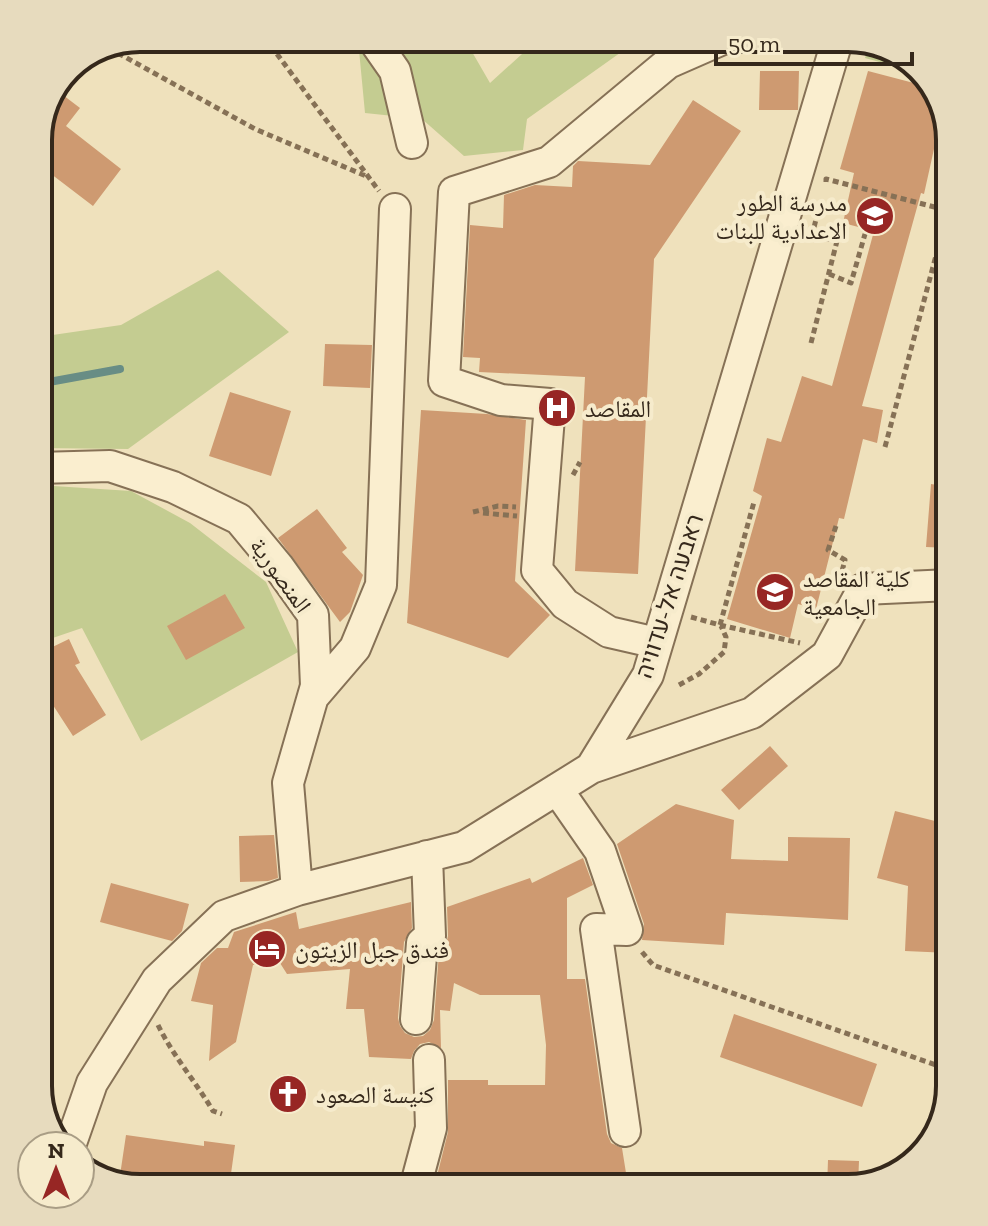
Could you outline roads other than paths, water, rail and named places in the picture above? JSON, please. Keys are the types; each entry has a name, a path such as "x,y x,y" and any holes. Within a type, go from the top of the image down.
{"street":[{"path":"382,52 395,71 412,143"},
{"path":"657,643 609,632 565,604 537,570 550,404 501,400 444,381 454,192 549,162 668,63 693,52"},
{"name":"ראבעה אל-עדוויה","path":"76,1130 92,1083 157,980 224,916 297,890 464,847 591,768 648,675 834,52"},
{"path":"313,697 355,648 381,585 395,209"},
{"name":"المنصورية","path":"52,468 110,466 173,487 239,519 313,615 316,686 288,783 297,890"},
{"path":"591,768 752,713 827,655 863,589 936,586"},
{"path":"557,789 600,851 629,935 596,929 625,1131"},
{"path":"416,1019 422,943 430,936 427,856"},
{"path":"419,1174 431,1128 429,1060"}],"waterway":[{"path":"52,381 120,369"}],"place":[{"name":"مدرسة الطور الاعدادية للبنات","path":"875,216"},
{"name":"المقاصد","path":"557,408"},
{"name":"كلية المقاصد الجامعية","path":"775,592"},
{"name":"فندق جبل الزيتون","path":"267,949"},
{"name":"كنيسة الصعود","path":"288,1094"}]}
